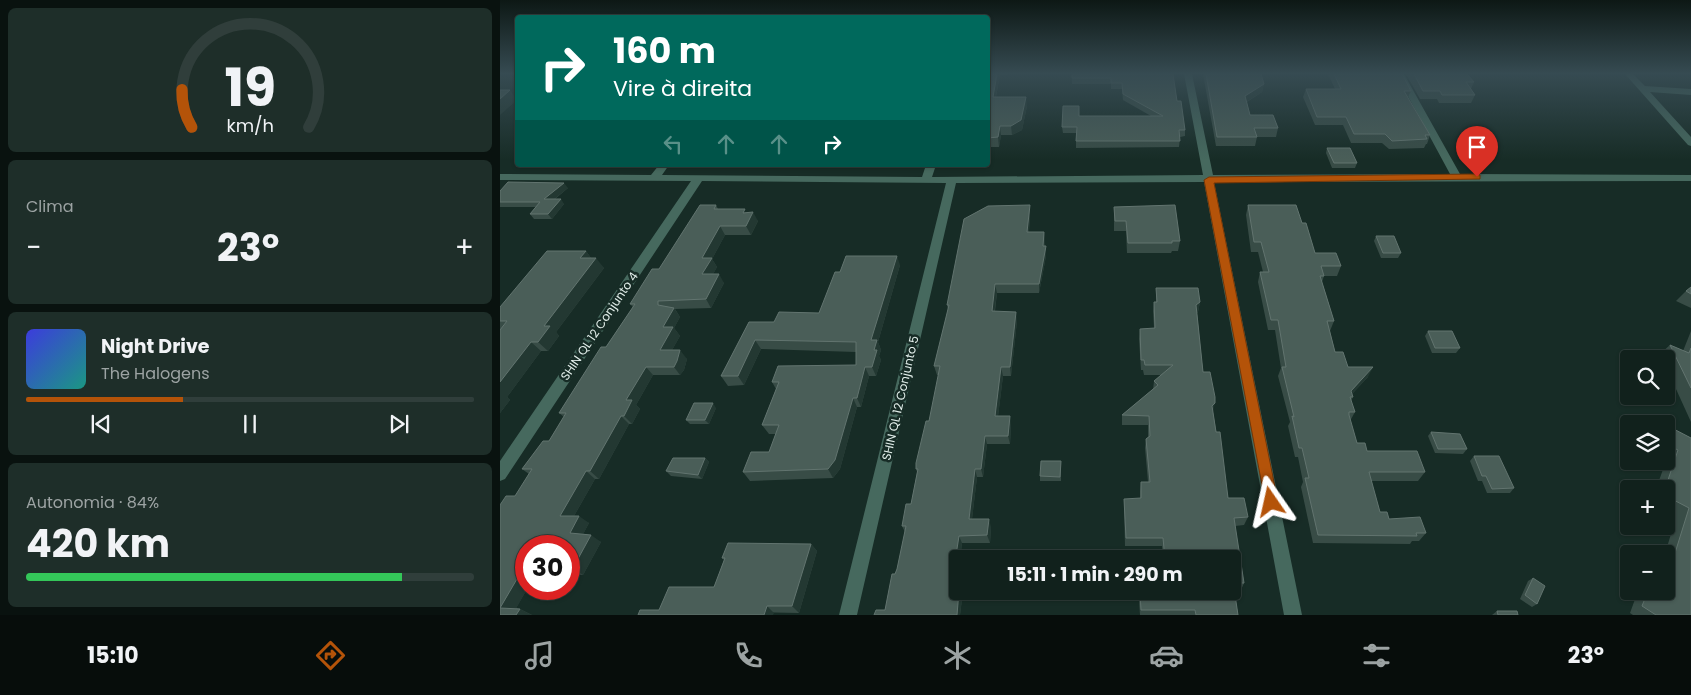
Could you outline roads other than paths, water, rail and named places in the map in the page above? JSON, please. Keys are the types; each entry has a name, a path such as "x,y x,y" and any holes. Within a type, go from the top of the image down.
{"street":[{"path":"1194,103 1293,615"},
{"path":"1416,103 1457,177"},
{"path":"1655,103 1691,143"},
{"path":"655,177 662,167"},
{"path":"926,180 930,167"},
{"path":"500,177 926,180 1209,180 1457,177 1691,178"},
{"name":"SHIN QL 12 Conjunto 4","path":"500,474 698,178"},
{"name":"SHIN QL 12 Conjunto 5","path":"848,615 952,180"}]}
